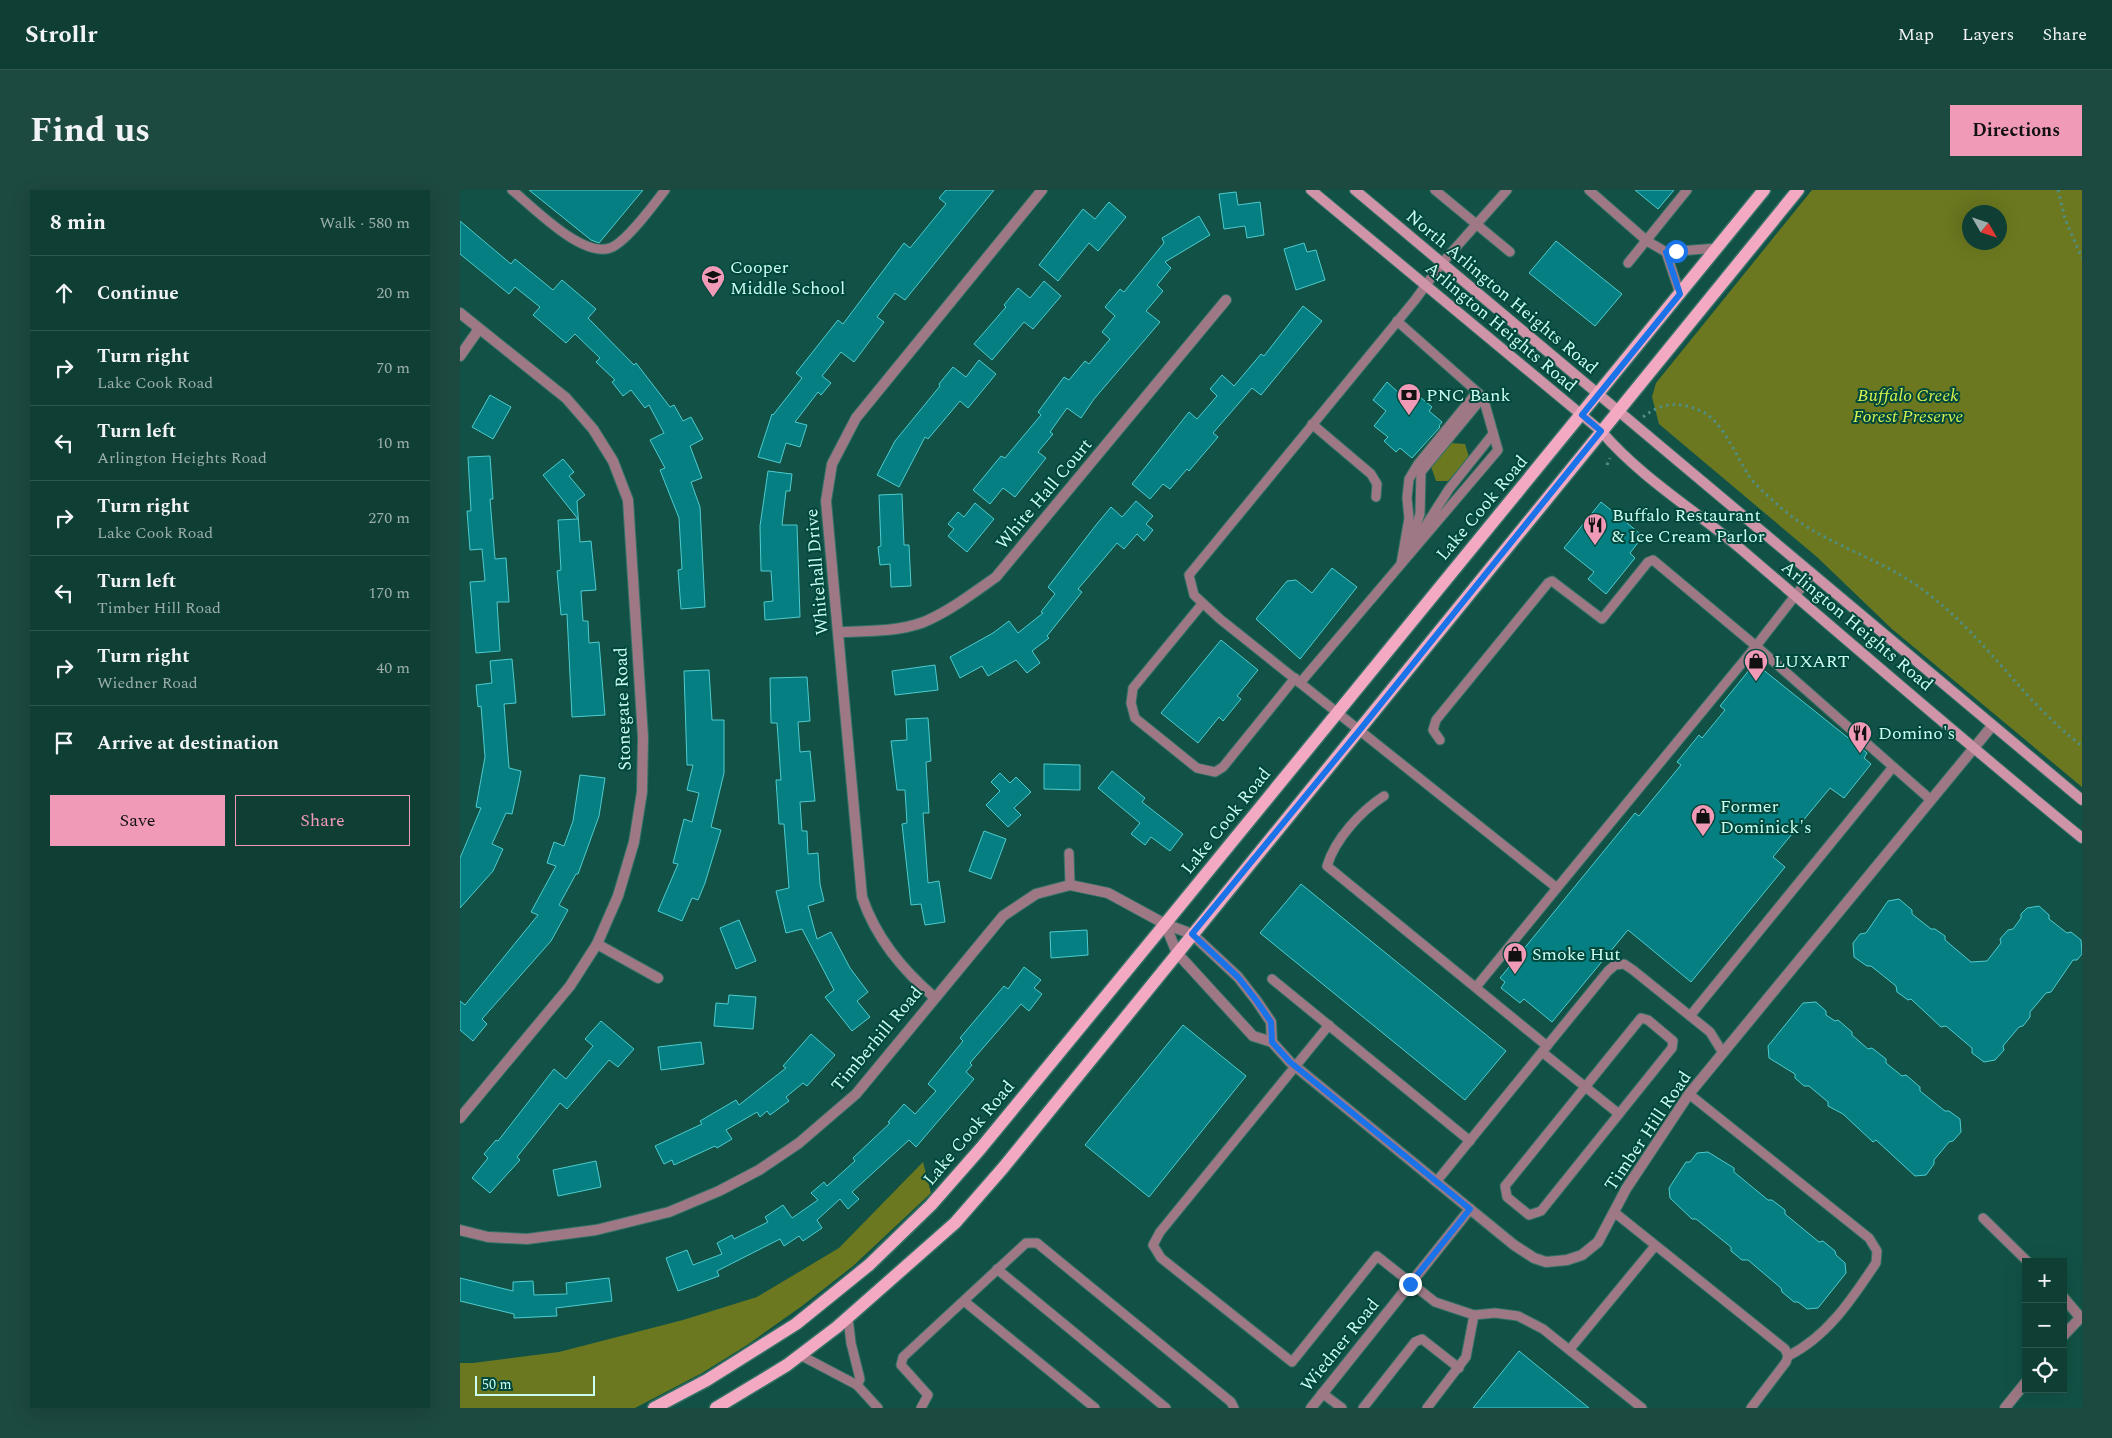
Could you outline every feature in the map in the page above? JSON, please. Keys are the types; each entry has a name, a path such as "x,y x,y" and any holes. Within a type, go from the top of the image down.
{"main road":[{"name":"Arlington Heights Road","path":"1311,190 1601,431 1615,447 1662,488 1726,536 2082,838"},
{"name":"North Arlington Heights Road","path":"1355,190 1601,398"},
{"name":"Lake Cook Road","path":"654,1408 707,1380 796,1324 869,1265 931,1205 1165,924 1336,712 1582,415 1601,398 1680,294 1764,190"},
{"path":"716,1408 765,1379 848,1318 955,1223 1003,1168 1798,190"},
{"name":"Arlington Heights Road","path":"1601,398 2082,800"}],"street":[{"name":"Whitehall Drive","path":"934,996 912,978 883,942 870,919 862,897 826,501 832,464 856,418 1042,190"},
{"name":"White Hall Court","path":"839,632 885,631 923,622 960,602 996,577 1226,300"},
{"name":"Stonegate Road","path":"460,313 566,398 593,429 613,461 628,500 643,737 642,792 634,842 618,896 598,944 570,986 460,1118"},
{"path":"460,356 479,329"},
{"name":"Timber Hill Road","path":"1165,924 1177,953 1253,1036 1272,1042 1294,1066 1436,1182 1534,1258 1546,1262 1567,1260 1582,1255 1598,1242 1626,1189 1689,1094 1992,726"},
{"name":"Timberhill Road","path":"460,1230 488,1237 527,1239 596,1230 669,1212 718,1191 759,1170 799,1143 834,1114 875,1072 934,996 1003,916 1036,894 1070,885 1108,893 1165,924"},
{"path":"1165,924 1192,934 1238,977 1271,1022 1272,1042"},
{"path":"598,944 658,978"},
{"name":"Wiedner Road","path":"1311,1408 1470,1209"},
{"path":"2067,1301 2081,1316 2067,1332"},
{"path":"2006,1408 2022,1387"}],"lane":[{"path":"512,190 570,238 594,250 611,248 637,225 665,190"},
{"path":"1435,190 1510,252"},
{"path":"1507,190 1477,226 1442,263 1397,321 1189,575 1194,595 1202,604 1557,888"},
{"path":"1589,190 1647,242 1666,252 1718,248"},
{"path":"1628,263 1647,242 1687,190"},
{"path":"1666,252 1680,294"},
{"path":"1202,604 1133,688 1131,703 1135,718 1196,768 1214,772 1223,767 1297,680 1401,565 1498,450 1480,394 1397,321"},
{"path":"1401,565 1410,518 1407,498 1409,479 1418,464 1480,394"},
{"path":"1401,565 1420,514 1421,472 1480,394"},
{"path":"1312,424 1371,474 1377,484 1376,497"},
{"path":"1401,565 1449,489 1493,434"},
{"path":"1440,740 1433,730 1436,720 1548,583 1552,581 1602,619 1648,562 1653,560 1756,646 1931,800"},
{"path":"1476,988 1756,646 1812,574"},
{"path":"1690,1016 1893,767"},
{"path":"1384,796 1370,805 1354,823 1331,852 1327,866 1476,988 1585,1087 1619,1114"},
{"path":"1069,853 1070,885"},
{"path":"1436,1182 1615,965 1624,964 1633,970 1710,1032 1723,1053"},
{"path":"1272,978 1470,1141"},
{"path":"1640,1018 1648,1020 1673,1041 1672,1048 1619,1114 1541,1211 1529,1215 1507,1197 1505,1186 1640,1018"},
{"path":"1329,1025 1160,1232 1153,1245 1161,1258 1292,1362 1377,1256 1435,1302 1474,1315 1495,1313 1518,1316 1543,1329 1642,1408"},
{"path":"1689,1094 1869,1238 1877,1251 1876,1263 1828,1326 1807,1347 1788,1356 1780,1373 1752,1408"},
{"path":"1614,1212 1780,1345 1788,1356"},
{"path":"1984,1218 2024,1258"},
{"path":"921,1408 928,1395 901,1365 903,1357 1026,1243 1037,1243 1232,1402 1234,1408"},
{"path":"1570,1349 1655,1246"},
{"path":"997,1269 1166,1408"},
{"path":"964,1301 1095,1408"},
{"path":"1426,1408 1459,1368 1468,1348 1474,1315"},
{"path":"848,1318 851,1343 860,1379 857,1384"},
{"path":"1363,1408 1415,1342 1422,1339 1459,1368"},
{"path":"800,1355 857,1384 878,1408"},
{"path":"1322,1393 1342,1408"}],"path":[{"path":"2058,190 2065,220 2082,258"},
{"path":"1649,413 1657,407 1676,404 1704,413 1722,430 1751,478 1780,507 1798,521 1858,555 1907,579 1943,606 1978,640 2040,710 2082,746"}],"green space":[{"name":"Buffalo Creek Forest Preserve","path":"1812,190 2082,190 2082,787 1892,629 1817,557 1659,424 1652,397 1656,383"},
{"path":"1450,443 1465,444 1469,457 1448,481 1436,481 1431,466"},
{"path":"923,1162 931,1193 853,1266 802,1306 747,1345 702,1373 635,1408 460,1408 460,1363 559,1352 683,1320 757,1297 839,1248"}],"building":[{"path":"529,190 643,190 599,243 591,240"},
{"path":"946,190 994,190 905,300 895,293 877,317 884,322 854,362 841,352 822,376 831,383 821,395 818,392 795,422 807,425 800,447 786,443 780,463 758,457 772,414 802,378 796,373 838,320 843,324 904,243 910,248 946,204 939,198"},
{"path":"1635,190 1674,190 1658,209"},
{"path":"1236,192 1238,205 1260,202 1264,235 1247,238 1245,226 1224,229 1219,194"},
{"path":"1109,202 1126,217 1098,251 1089,243 1058,281 1039,265 1083,209 1095,219"},
{"path":"1199,216 1210,235 1165,262 1171,268 1157,285 1163,291 1146,311 1160,322 1094,399 1081,418 1067,408 1050,432 1053,434 1038,452 1046,458 1015,497 1003,488 990,504 973,490 1001,456 1005,458 1041,415 1038,412 1064,377 1069,380 1085,361 1089,364 1110,339 1102,332 1115,316 1105,307 1120,289 1124,292 1164,243 1162,238"},
{"path":"460,221 511,264 515,259 553,290 562,280 596,309 588,318 634,365 636,363 670,407 674,405 683,421 691,417 703,439 690,446 702,478 691,482 700,507 705,607 681,609 678,570 682,569 679,518 660,470 665,468 650,440 664,433 649,405 645,408 631,390 623,396 612,382 615,380 596,362 600,358 575,334 566,343 533,315 540,307 515,287 509,294 460,254"},
{"path":"1556,241 1622,294 1595,326 1529,273"},
{"path":"1304,243 1307,252 1316,250 1325,280 1296,290 1284,249"},
{"path":"1044,281 1061,296 1033,329 1024,322 992,360 974,344 1006,307 1004,305 1018,288 1030,298"},
{"path":"1303,306 1322,321 1261,395 1252,388 1213,433 1218,437 1189,471 1187,469 1170,489 1163,484 1150,499 1132,484 1189,412 1197,419 1217,396 1210,389 1222,375 1234,386 1261,354 1264,356"},
{"path":"979,360 996,374 968,408 960,401 928,439 925,437 899,487 877,475 895,441 953,367 966,377"},
{"name":"PNC Bank","path":"1387,382 1400,394 1403,390 1416,401 1420,397 1432,407 1429,411 1442,422 1440,427 1412,458 1400,448 1396,452 1384,441 1388,437 1374,426 1386,411 1373,400"},
{"path":"490,395 511,407 493,439 472,427"},
{"path":"490,456 493,499 490,499 495,559 506,558 509,602 497,602 500,651 476,653 470,582 485,581 482,549 470,550 467,511 471,511 468,457"},
{"path":"563,459 574,472 569,476 585,495 577,501 580,542 591,541 596,590 581,591 583,621 588,621 589,643 599,642 605,715 572,717 567,614 561,615 557,571 561,570 558,520 578,519 543,475"},
{"path":"768,471 792,474 790,491 786,491 782,525 797,525 800,617 765,620 764,602 773,601 771,571 761,571 760,526"},
{"path":"902,494 904,545 909,545 911,586 891,587 890,564 880,565 878,547 881,546 879,495"},
{"path":"1136,501 1153,516 1146,524 1153,530 1144,541 1137,534 1124,549 1117,543 1078,589 1082,592 1047,636 1049,638 1032,651 1040,663 1027,673 1016,660 988,676 982,666 960,678 950,657 993,633 1009,621 1018,633 1043,613 1041,612 1055,594 1048,587 1096,525 1111,507 1122,517"},
{"path":"1601,502 1643,536 1630,553 1635,558 1606,594 1588,579 1594,572 1564,548"},
{"path":"975,503 994,519 967,552 948,536 954,529 948,524 958,512 964,517"},
{"path":"1332,568 1357,587 1300,659 1256,619 1287,581 1296,580 1312,593"},
{"path":"1221,640 1258,670 1237,696 1241,699 1223,721 1219,717 1198,743 1161,713"},
{"path":"512,659 516,703 504,704 509,768 521,771 519,782 512,814 506,813 492,844 503,849 493,871 460,908 460,858 481,808 476,807 485,757 481,706 478,707 476,685 492,683 490,661"},
{"path":"935,665 938,690 895,695 892,671"},
{"name":"Former Dominick's","path":"1761,668 1867,753 1864,758 1871,764 1844,798 1830,788 1773,857 1785,867 1691,982 1628,930 1552,1022 1524,999 1520,1003 1501,988 1505,982 1500,978 1635,813 1639,816 1681,765 1677,762 1699,735 1702,738 1725,710 1720,706 1750,669 1756,674"},
{"path":"709,670 712,720 724,720 724,773 711,827 721,830 698,900 692,898 682,921 658,911 678,864 673,863 684,819 692,822 699,793 687,790 693,765 687,765 684,671"},
{"path":"807,677 810,721 798,722 800,752 810,751 815,801 800,802 802,831 807,831 808,854 818,853 820,884 824,901 808,906 817,939 831,932 850,968 868,992 857,1001 870,1017 852,1031 825,997 834,990 802,929 786,933 776,891 789,888 784,824 779,824 776,780 781,780 777,723 771,723 770,678"},
{"path":"928,718 931,761 926,762 929,813 923,813 928,883 939,881 945,922 925,925 921,904 911,905 902,824 907,823 905,790 897,790 891,741 907,740 906,719"},
{"path":"1044,764 1080,765 1080,790 1044,789"},
{"path":"1112,771 1145,798 1142,802 1183,834 1170,851 1151,837 1145,845 1131,834 1140,823 1098,788"},
{"path":"1000,773 1010,783 1016,777 1031,792 1014,808 1021,815 1008,827 986,805 1000,791 991,782"},
{"path":"580,775 605,778 599,816 578,874 576,874 559,905 568,910 551,941 482,1019 487,1024 473,1041 460,1030 460,1001 465,1005 538,915 531,912 556,866 547,863 554,842 564,846 573,821"},
{"path":"984,831 1006,839 991,879 969,871"},
{"path":"1301,884 1506,1051 1465,1100 1260,933"},
{"path":"1899,899 1912,910 1912,914 1931,929 1935,929 1945,936 1945,940 1971,962 1987,961 2001,943 2000,939 2008,930 2013,929 2021,918 2021,914 2027,908 2039,906 2049,915 2049,919 2067,933 2071,932 2081,940 2082,954 2077,960 2073,960 2051,992 2046,993 2030,1012 2030,1017 2003,1046 2004,1050 1995,1060 1984,1062 1972,1053 1972,1048 1946,1026 1941,1027 1911,999 1908,1000 1897,992 1896,986 1871,966 1867,966 1854,957 1853,943 1860,934 1866,933 1888,901"},
{"path":"739,920 756,961 736,969 720,928"},
{"path":"1087,930 1088,955 1051,958 1050,932"},
{"path":"1024,967 1041,980 1034,988 1042,994 1029,1011 1021,1004 970,1063 972,1065 966,1072 974,1079 916,1147 909,1140 852,1192 859,1199 848,1209 840,1199 817,1220 822,1228 803,1241 799,1236 784,1246 780,1239 717,1271 719,1276 678,1291 666,1258 687,1250 693,1265 722,1254 717,1243 732,1235 734,1239 768,1222 765,1217 783,1205 792,1218 818,1200 811,1193 824,1182 827,1186 855,1161 853,1158 890,1123 888,1122 904,1104 915,1114 936,1091 928,1084 963,1041 960,1038 1004,986 1008,989"},
{"path":"729,995 756,997 753,1029 714,1026 716,1003 728,1004"},
{"path":"1816,1002 1826,1011 1826,1015 1835,1021 1838,1020 1868,1049 1872,1048 1886,1059 1886,1063 1902,1076 1906,1075 1920,1087 1920,1091 1945,1111 1949,1111 1960,1119 1961,1132 1953,1141 1949,1142 1934,1160 1934,1164 1926,1175 1915,1176 1876,1140 1873,1142 1843,1114 1828,1106 1828,1102 1809,1086 1804,1086 1795,1078 1795,1074 1769,1058 1768,1046 1803,1003"},
{"path":"601,1021 634,1049 618,1067 609,1060 567,1109 560,1103 517,1157 520,1160 490,1193 472,1178 488,1158 484,1154 496,1140 498,1141 554,1069 566,1079 593,1046 585,1039"},
{"path":"1183,1025 1246,1076 1149,1197 1085,1145"},
{"path":"811,1034 835,1055 807,1086 803,1083 786,1097 789,1101 770,1115 767,1111 760,1117 757,1112 726,1130 732,1139 717,1148 715,1146 674,1165 672,1160 664,1164 655,1146 702,1124 700,1121 736,1100 739,1105 786,1068 783,1066"},
{"path":"701,1042 704,1064 661,1070 658,1047"},
{"path":"1708,1152 1734,1168 1734,1172 1768,1200 1772,1200 1785,1210 1785,1214 1819,1242 1823,1241 1845,1263 1846,1273 1818,1308 1807,1309 1798,1302 1794,1302 1782,1292 1781,1288 1748,1260 1742,1260 1731,1251 1731,1247 1696,1219 1692,1219 1670,1198 1669,1188 1686,1162 1690,1162 1697,1153"},
{"path":"596,1161 601,1187 558,1196 553,1170"},
{"path":"460,1278 513,1291 513,1282 533,1281 534,1295 567,1294 566,1283 609,1278 612,1301 556,1308 557,1316 514,1318 514,1314 460,1301"},
{"path":"1519,1351 1589,1408 1473,1408"}],"place":[{"name":"Cooper Middle School","path":"713,298"},
{"name":"PNC Bank","path":"1409,416"},
{"name":"Buffalo Restaurant & Ice Cream Parlor","path":"1595,546"},
{"name":"LUXART","path":"1756,682"},
{"name":"Domino's","path":"1860,754"},
{"name":"Former Dominick's","path":"1703,837"},
{"name":"Smoke Hut","path":"1515,975"}],"route":[{"path":"1410,1284 1470,1209 1290,1062 1272,1042 1271,1022 1256,1000 1238,977 1192,934 1359,731 1601,431 1582,415 1680,294 1666,252 1676,251"}]}
